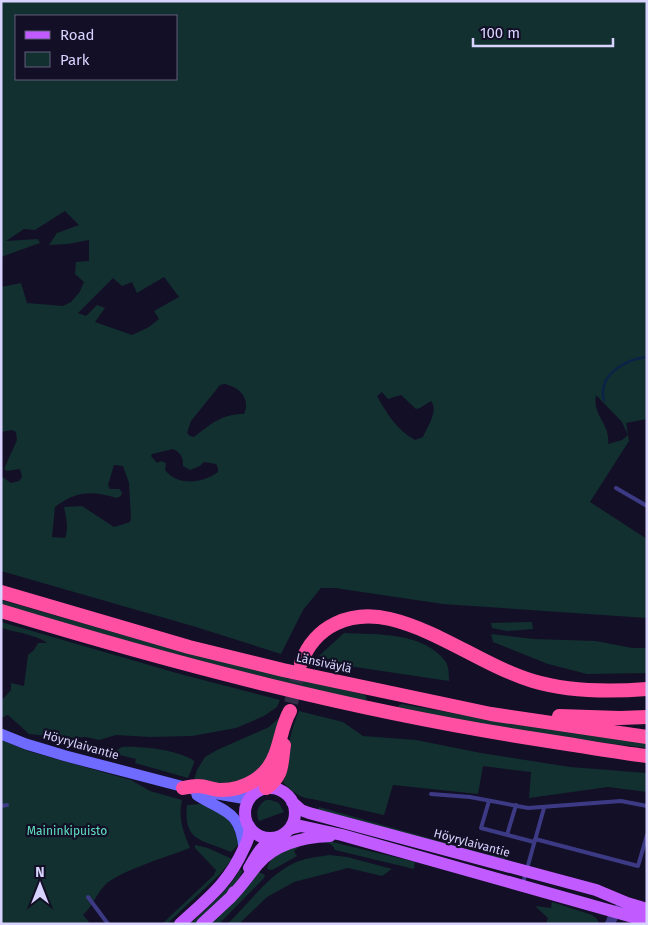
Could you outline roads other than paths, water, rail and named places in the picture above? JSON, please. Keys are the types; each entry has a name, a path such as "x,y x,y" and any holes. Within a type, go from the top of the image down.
{"highway":[{"name":"Länsiväylä","path":"1,592 189,647 314,677 491,714 647,737"},
{"path":"1,612 183,664 376,710 493,733 647,756"},
{"path":"301,664 312,641 328,628 346,619 368,616 397,621 432,635 509,672 536,682 589,690 647,689"},
{"path":"183,788 199,786 219,790 231,789 241,787 259,778 265,773 275,755 284,720 290,707 282,768 276,779 260,791"},
{"path":"491,714 620,718 647,717"}],"main road":[{"name":"Höyrylaivantie","path":"1,734 26,744 183,788 241,798 260,791"},
{"name":"Höyrylaivantie","path":"183,788 197,795 225,803 239,812 248,824"},
{"path":"180,924 216,891 236,867 249,838 245,809 250,798 260,791 274,788 282,791 292,802 295,816 289,829 285,833 273,838 258,851 231,897"},
{"path":"197,795 231,814 240,827 244,848"},
{"name":"Höyrylaivantie","path":"292,802 301,810 309,813 596,890 647,909"},
{"path":"248,824 259,836 273,838"},
{"path":"289,829 300,826 342,835 522,885 613,918 638,920"},
{"path":"202,924 241,887 259,862 274,851 304,838 342,835"}],"street":[{"path":"613,918 627,903 638,920"}],"lane":[{"path":"616,488 647,506"},
{"path":"431,794 544,808 621,801 647,806"},
{"path":"490,801 482,828 638,866 647,835"},
{"path":"1,806 7,804"},
{"path":"507,835 516,806"},
{"path":"522,885 544,808"},
{"path":"88,897 108,924"}],"waterway":[{"path":"604,400 603,391 609,376 622,365 647,357"}],"tunnel":[{"path":"291,703 301,663"}],"park label":[{"name":"Maininkipuisto","path":"67,831"}]}
